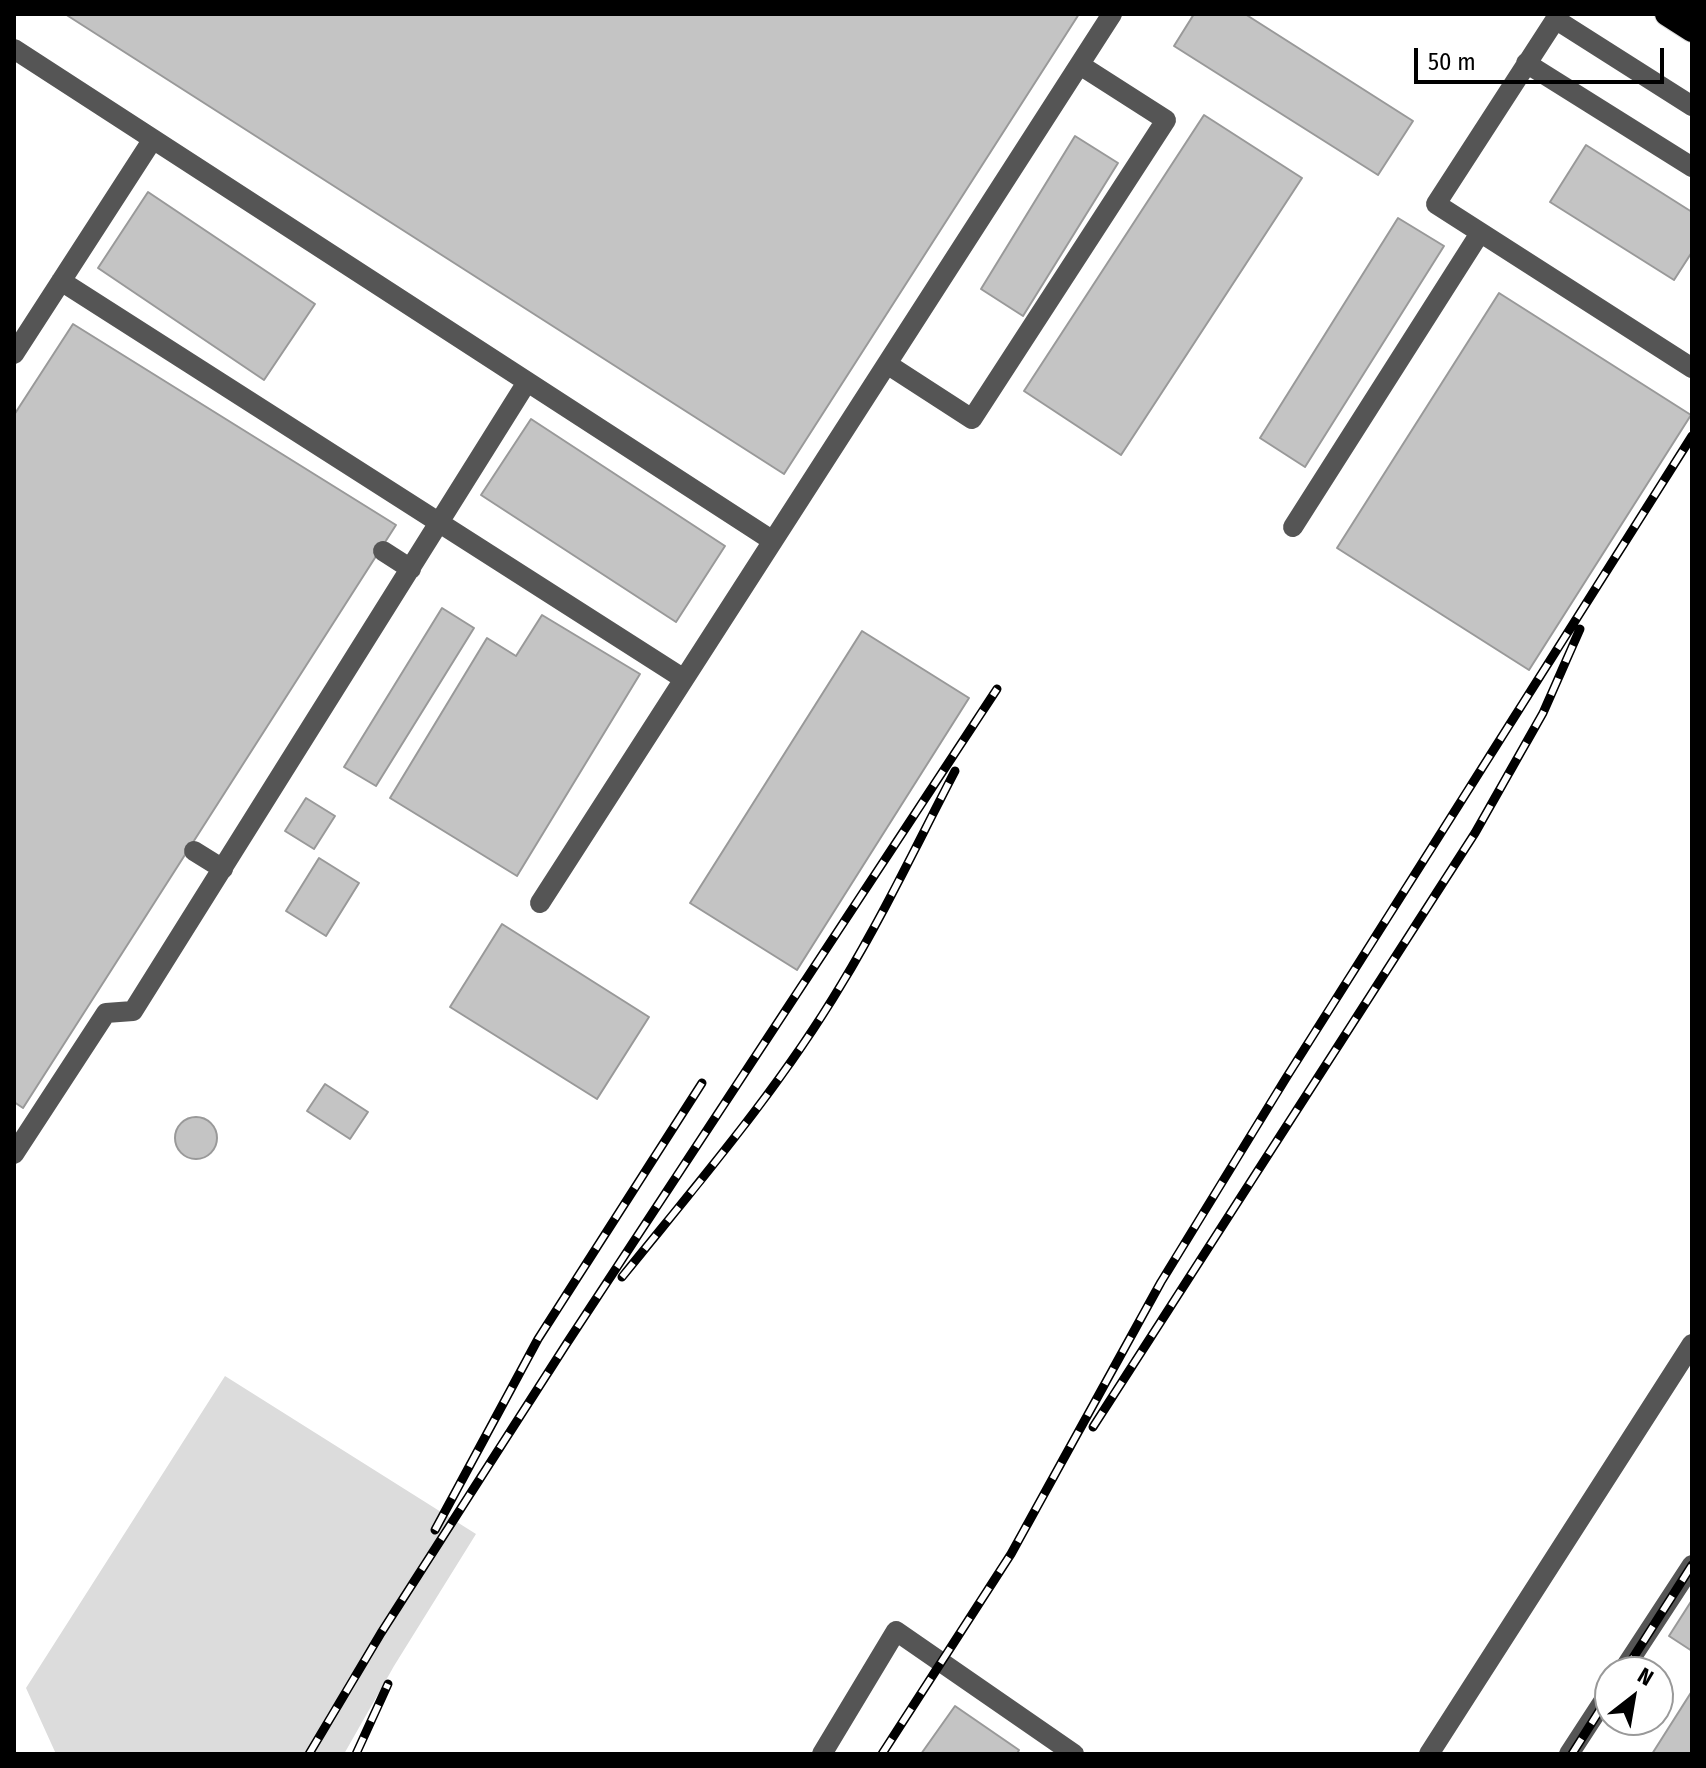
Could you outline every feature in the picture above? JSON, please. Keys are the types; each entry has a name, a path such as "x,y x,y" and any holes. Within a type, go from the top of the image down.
{"highway":[{"path":"1667,14 1692,30"}],"street":[{"path":"540,903 1112,14"},
{"path":"1692,106 1557,16 1436,204 1692,368"},
{"path":"14,49 773,541"},
{"path":"1526,63 1692,167"},
{"path":"887,364 972,419 1166,120 1080,65"},
{"path":"14,354 153,139"},
{"path":"1293,527 1480,233"},
{"path":"61,281 684,679"},
{"path":"14,1154 106,1013 133,1011 527,382"},
{"path":"383,551 411,569"},
{"path":"194,851 223,869"},
{"path":"1429,1754 1692,1344"},
{"path":"1632,1656 1692,1565"},
{"path":"822,1754 896,1631 1074,1754"},
{"path":"1569,1754 1594,1716"}],"shaded area":[{"path":"225,1376 476,1534 394,1666 344,1754 56,1754 26,1688"}],"building":[{"path":"65,14 1079,14 784,474"},
{"path":"1194,14 1245,14 1413,121 1378,175 1174,46"},
{"path":"1204,115 1302,178 1121,455 1024,391"},
{"path":"1075,136 1118,163 1023,316 981,289"},
{"path":"1586,145 1692,212 1692,252 1674,280 1550,202"},
{"path":"148,192 315,304 264,380 98,268"},
{"path":"1398,218 1444,246 1305,467 1260,438"},
{"path":"1499,293 1691,415 1529,670 1337,548"},
{"path":"73,324 396,525 23,1108 14,1102 14,415"},
{"path":"531,419 725,546 676,622 481,495"},
{"path":"442,608 474,628 376,786 344,767"},
{"path":"542,615 640,674 517,876 390,798 487,638 516,656"},
{"path":"862,631 969,698 797,970 690,903"},
{"path":"306,798 335,816 314,849 285,831"},
{"path":"319,858 359,883 326,936 286,911"},
{"path":"502,924 649,1017 597,1099 450,1007"},
{"path":"325,1084 368,1112 350,1139 307,1111"},
{"path":"196,1117 211,1123 217,1138 211,1153 196,1159 181,1153 175,1138 181,1123"},
{"path":"1692,1600 1692,1651 1669,1636"},
{"path":"1692,1691 1692,1754 1652,1754 1663,1736 1674,1736 1674,1719"},
{"path":"955,1706 1019,1750 1017,1754 921,1754"}],"railway":[{"path":"882,1754 1011,1554 1161,1282 1286,1078 1692,436"},
{"path":"1093,1427 1475,833 1543,713 1580,629"},
{"path":"309,1754 381,1633 567,1343 997,689"},
{"path":"622,1277 737,1135 817,1024 900,879 955,771"},
{"path":"435,1530 538,1339 702,1083"},
{"path":"1634,1656 1692,1565"},
{"path":"356,1754 388,1684"},
{"path":"1572,1754 1594,1719"}]}
